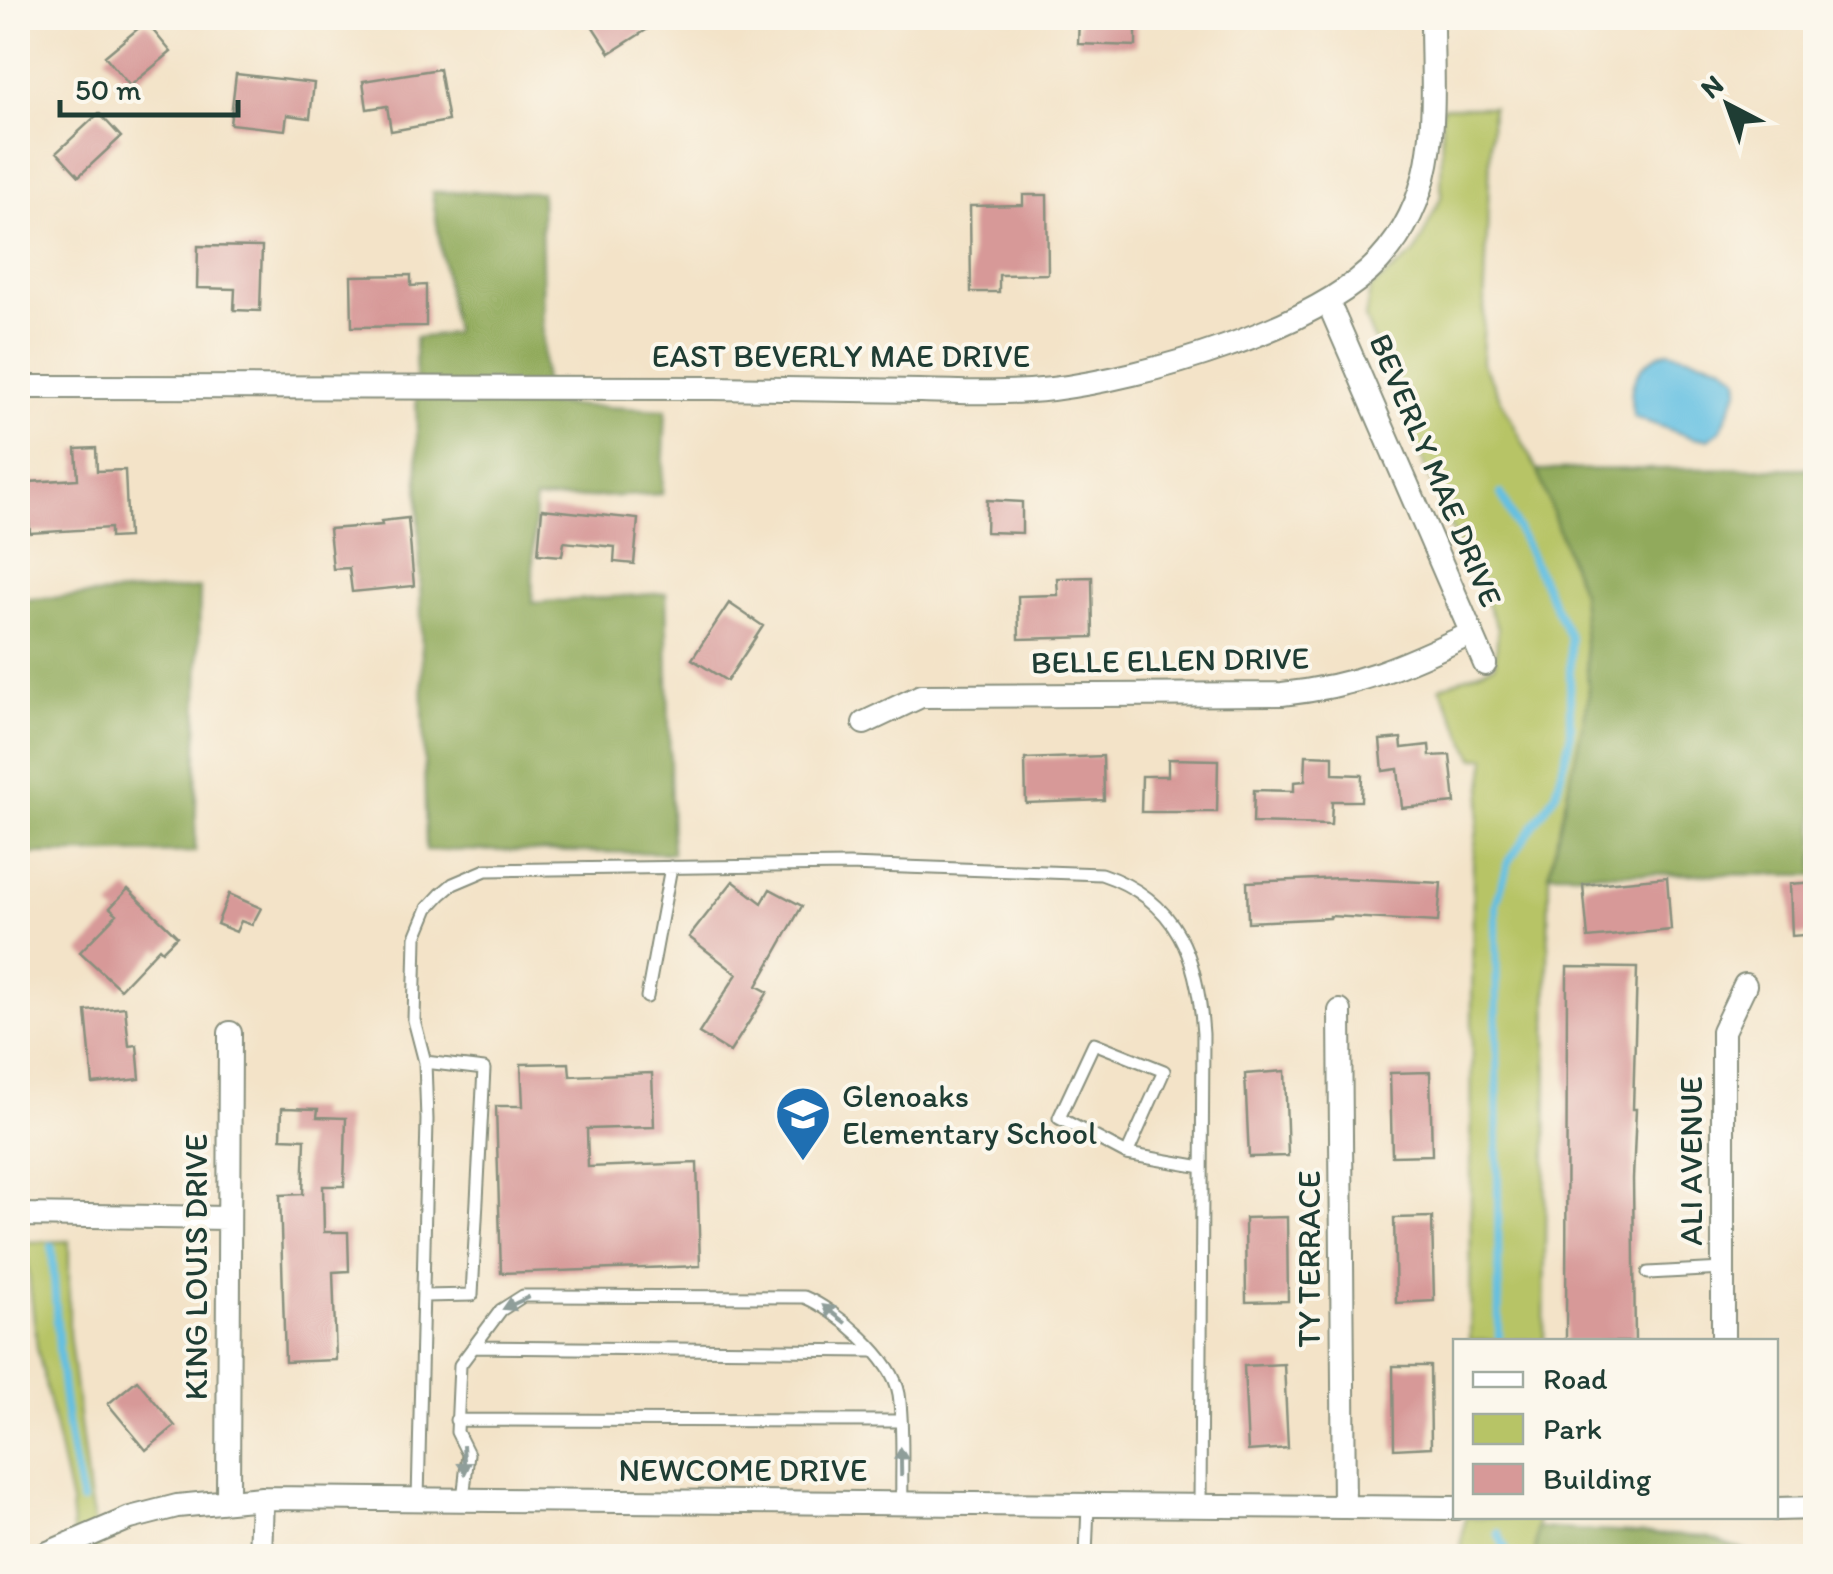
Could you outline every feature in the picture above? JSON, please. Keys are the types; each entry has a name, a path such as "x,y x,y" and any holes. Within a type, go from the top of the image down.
{"street":[{"name":"EAST BEVERLY MAE DRIVE","path":"18,387 1008,392 1120,378 1188,360 1328,302 1380,260 1418,204 1428,168 1432,18"},
{"name":"BEVERLY MAE DRIVE","path":"1328,302 1485,664"},
{"name":"BELLE ELLEN DRIVE","path":"864,722 921,696 1282,694 1321,690 1396,670 1472,633"},
{"name":"ALI AVENUE","path":"1723,1339 1724,1032 1744,986"},
{"name":"TY TERRACE","path":"1340,1011 1344,1507"},
{"name":"KING LOUIS DRIVE","path":"228,1501 230,1033"},
{"path":"18,1215 228,1218"},
{"name":"NEWCOME DRIVE","path":"41,1556 130,1518 177,1506 262,1498 1453,1508"},
{"path":"260,1556 262,1498"},
{"path":"1778,1509 1816,1508"}],"lane":[{"path":"418,1500 426,1062 414,1020 413,950 428,908 453,884 486,870 849,865 1087,872 1134,888 1153,901 1174,925 1194,964 1203,1034 1200,1506"},
{"path":"647,998 671,867"},
{"path":"1127,1154 1164,1071 1094,1043 1059,1118 1127,1154 1202,1167"},
{"path":"424,1296 472,1296 484,1069 426,1062"},
{"path":"1648,1272 1723,1269"},
{"path":"462,1500 468,1454 457,1432 460,1366 501,1310 524,1296 804,1297 834,1313 890,1371 899,1392 902,1504"},
{"path":"473,1347 873,1351"},
{"path":"456,1420 899,1421"},
{"path":"1086,1556 1088,1505"},
{"path":"1191,1556 1272,1556"}],"green space":[{"path":"1442,107 1492,107 1482,362 1537,470 1581,593 1589,696 1549,873 1544,1339 1470,1339 1473,859 1487,758 1474,758 1440,687 1495,665 1498,628 1442,509 1365,318 1370,289 1415,253 1441,197"},
{"path":"432,192 541,192 544,404 666,410 662,494 535,500 532,603 666,593 672,853 426,850 415,338 454,333"},
{"path":"1815,468 1815,875 1549,873 1589,696 1581,592 1537,470"},
{"path":"200,588 195,852 18,854 18,600"},
{"path":"69,1241 69,1333 89,1496 101,1556 75,1556 71,1503 37,1347 25,1242"},
{"path":"1465,1519 1538,1519 1535,1556 1460,1556"},
{"path":"1537,1528 1707,1537 1759,1556 1535,1556"}],"water":[{"path":"1668,351 1724,365 1738,377 1739,388 1720,431 1708,439 1693,438 1634,417 1631,395 1636,376 1649,361"}],"building":[{"path":"587,18 665,18 610,53"},
{"path":"1079,18 1136,18 1136,46 1078,44"},
{"path":"146,22 171,52 130,86 105,56"},
{"path":"439,69 448,121 391,131 387,106 367,109 363,81"},
{"path":"236,74 314,83 310,118 287,115 285,130 230,124"},
{"path":"99,113 121,137 79,176 57,152"},
{"path":"1023,195 1047,195 1048,274 999,275 999,292 971,292 970,206 1023,205"},
{"path":"198,246 262,247 260,311 234,310 235,289 197,288"},
{"path":"411,275 411,286 426,285 426,326 352,327 351,276"},
{"path":"96,448 97,471 125,470 128,537 110,538 110,528 30,533 29,520 18,521 18,494 30,494 29,482 78,479 76,449"},
{"path":"987,500 1022,502 1022,533 986,532"},
{"path":"542,509 638,519 634,564 614,562 615,547 564,542 562,556 538,554"},
{"path":"408,518 414,586 352,592 349,568 333,569 329,529 382,525 381,521"},
{"path":"1092,577 1093,637 1019,639 1018,596 1058,595 1057,578"},
{"path":"729,603 763,626 727,681 692,659"},
{"path":"1401,738 1402,748 1429,745 1430,756 1450,755 1455,803 1402,808 1398,769 1383,771 1380,740"},
{"path":"1306,755 1333,756 1333,774 1362,775 1361,801 1332,801 1331,825 1253,823 1254,790 1294,791 1294,782 1305,781"},
{"path":"1103,756 1104,800 1026,803 1025,759"},
{"path":"1168,759 1218,760 1217,812 1141,812 1142,776 1168,776"},
{"path":"1667,877 1671,930 1588,938 1583,885"},
{"path":"1341,878 1441,883 1438,922 1330,916 1248,922 1247,882"},
{"path":"733,881 762,903 770,889 802,906 757,986 768,992 730,1052 699,1033 737,974 689,937"},
{"path":"1816,882 1816,934 1792,936 1790,884"},
{"path":"128,889 177,936 162,951 159,948 120,989 80,952 117,914 110,908"},
{"path":"229,894 261,908 252,925 241,921 236,932 217,924"},
{"path":"1567,967 1637,968 1633,1109 1635,1339 1566,1339"},
{"path":"125,1007 129,1046 137,1045 140,1079 93,1084 86,1011"},
{"path":"569,1063 570,1076 652,1073 654,1127 587,1129 588,1167 697,1163 700,1266 501,1273 496,1106 523,1106 521,1064"},
{"path":"1285,1071 1288,1156 1249,1157 1245,1074"},
{"path":"1430,1072 1432,1155 1392,1156 1390,1073"},
{"path":"282,1108 318,1109 317,1117 346,1118 344,1186 323,1186 324,1232 348,1232 349,1271 333,1272 336,1360 285,1362 280,1195 303,1194 305,1139 281,1138"},
{"path":"1287,1217 1288,1301 1246,1302 1245,1218"},
{"path":"1432,1217 1434,1301 1396,1303 1394,1218"},
{"path":"1284,1364 1288,1448 1248,1451 1244,1366"},
{"path":"1393,1366 1430,1366 1431,1447 1394,1449"},
{"path":"137,1380 175,1426 146,1450 108,1404"}],"waterway":[{"path":"1499,1339 1496,904 1509,861 1556,793 1570,738 1570,638 1501,494"},
{"path":"52,1246 65,1406 82,1501"},
{"path":"1498,1533 1509,1556"}],"place":[{"name":"Glenoaks Elementary School","path":"803,1163"}]}
